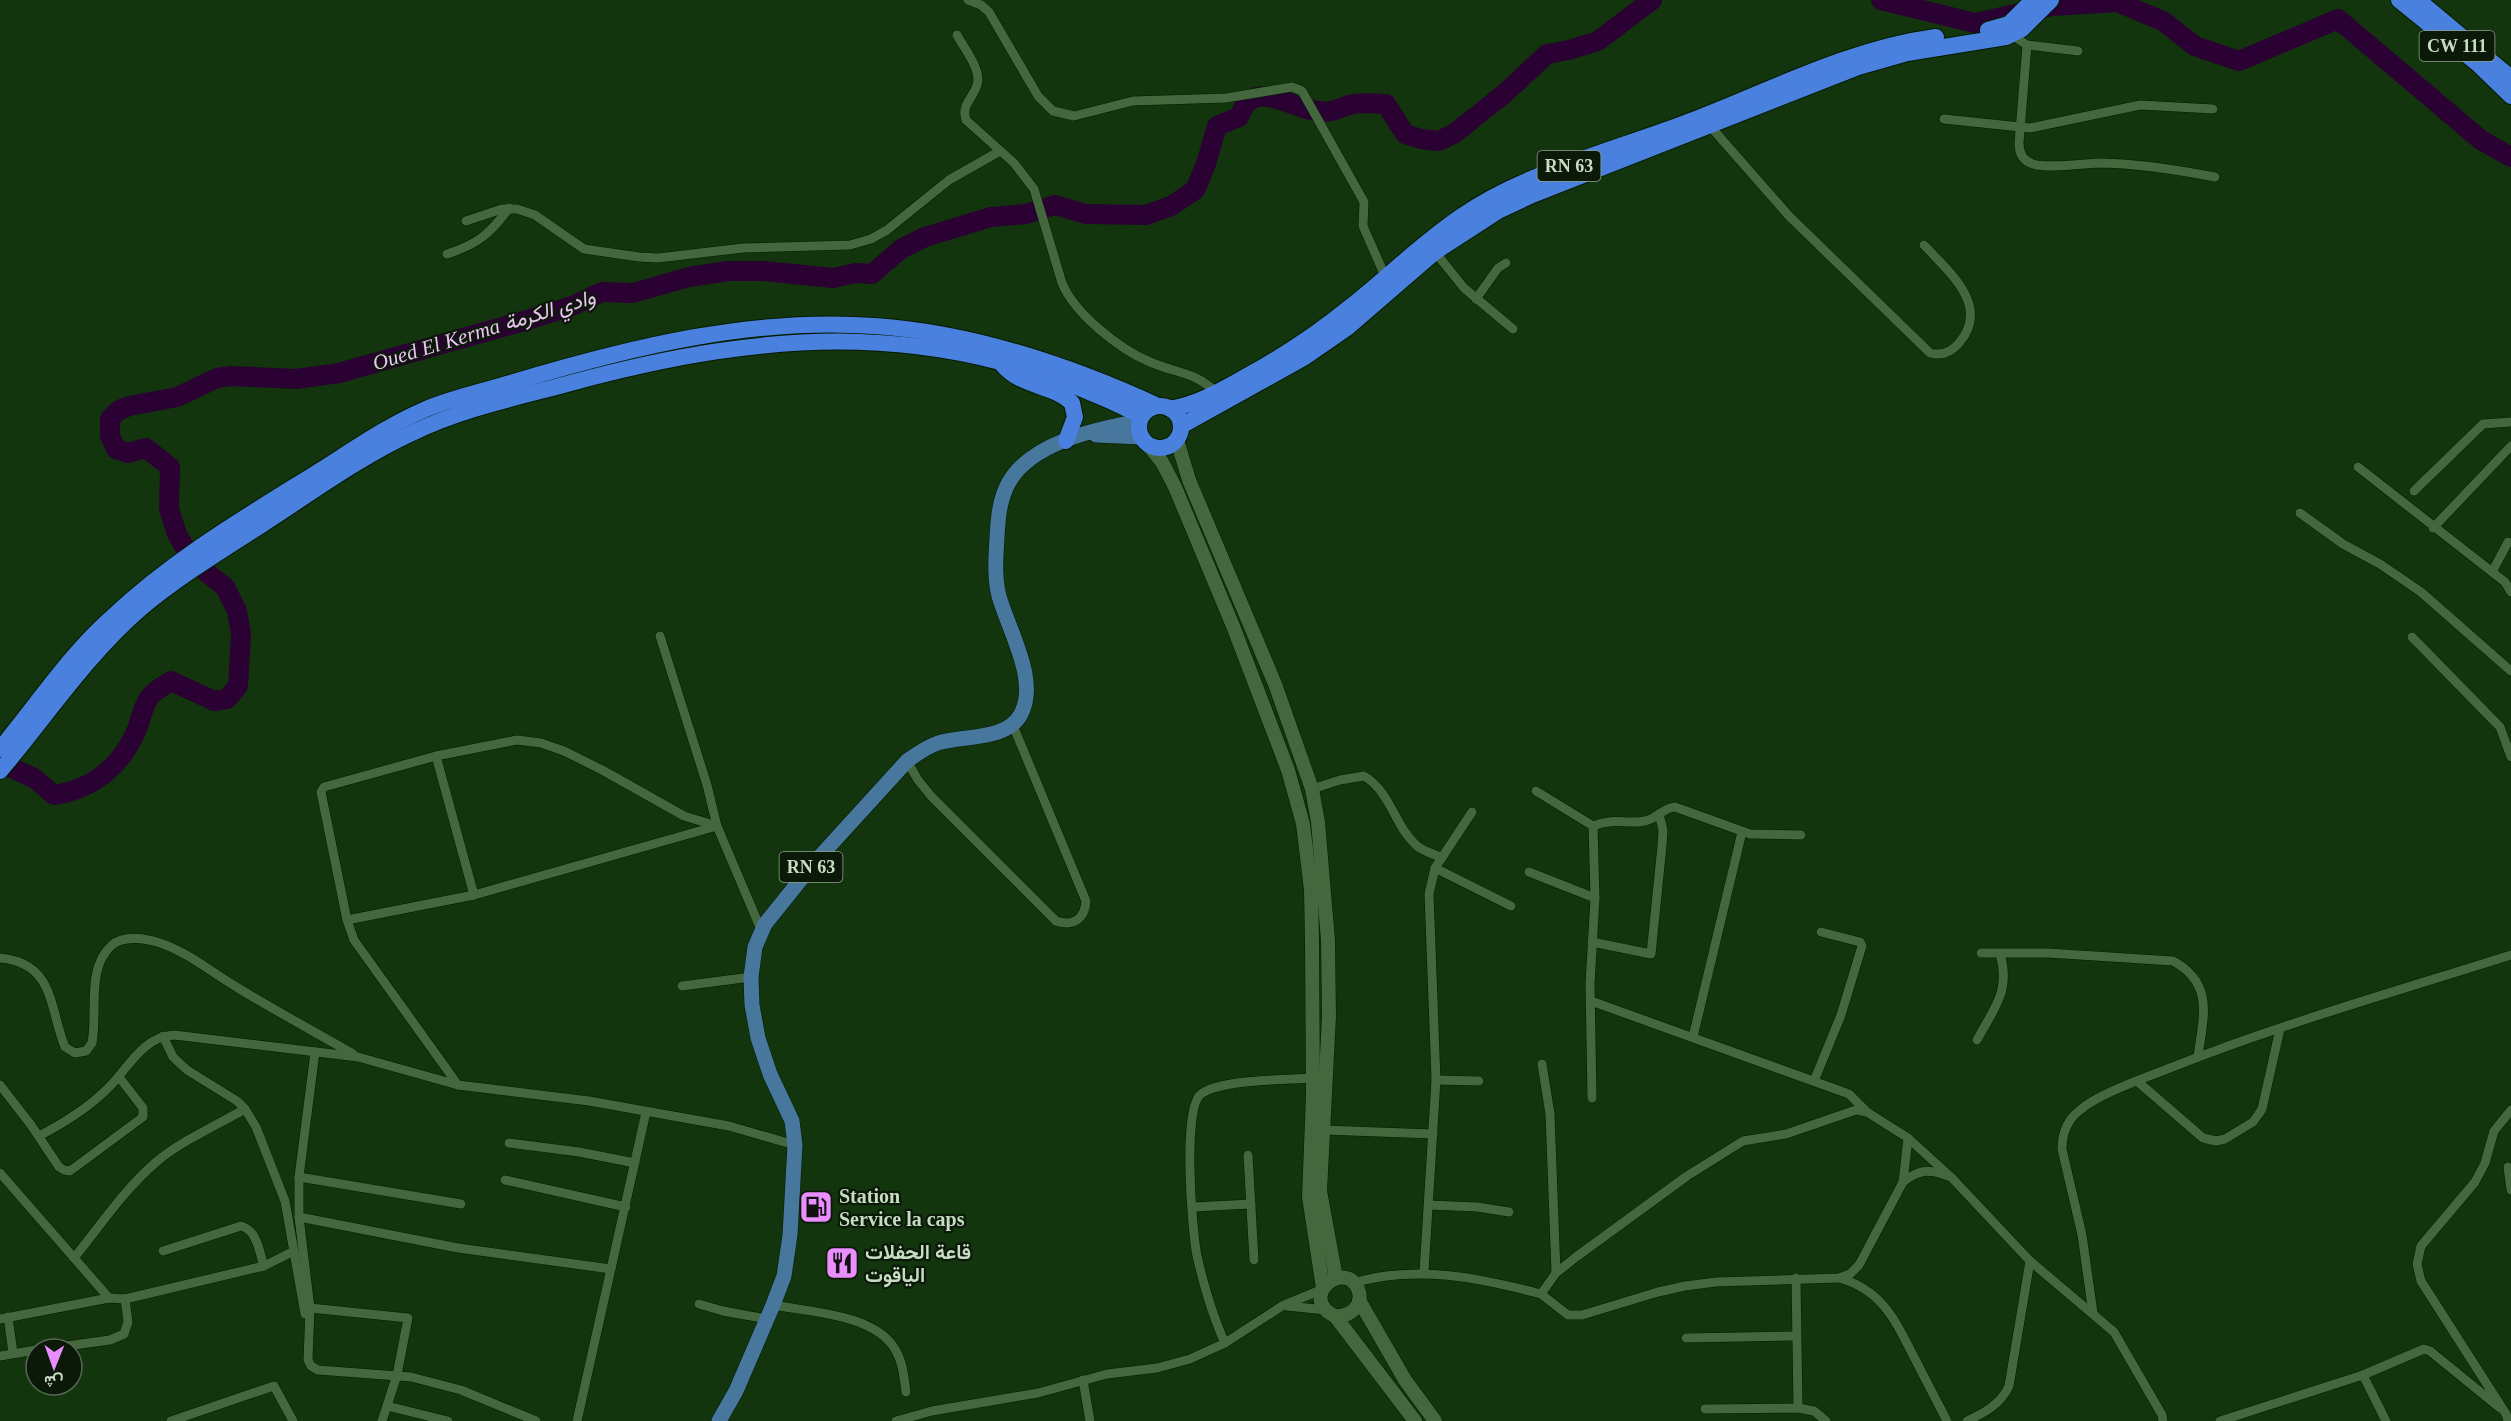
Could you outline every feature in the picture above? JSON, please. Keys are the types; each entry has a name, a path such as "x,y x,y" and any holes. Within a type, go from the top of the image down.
{"highway":[{"name":"RN 63","path":"2019,32 2033,0"},
{"name":"RN 63","path":"1435,252 1498,211 1532,195 1767,102 1892,56 1989,41 2019,32 2050,0"},
{"name":"CW 111","path":"2399,0 2478,64 2511,96"},
{"name":"CW 111","path":"2418,0 2511,78"},
{"name":"RN 63","path":"1164,408 1196,403 1297,346 1349,308 1385,276 1465,214 1498,195 1546,174 1690,122 1855,55 1904,41 1994,29 2019,32"},
{"path":"0,749 96,631 137,594 388,445 413,432 462,413 595,376 690,355 784,343 883,342 940,349 1000,361 1077,386 1143,430 1165,448 1202,412 1290,366 1347,328 1435,252"},
{"path":"0,771 47,710 113,635 208,550 387,428 428,408 472,393 586,362 710,334 782,326 834,324 915,330 993,346 1032,357 1083,374 1164,408 1178,416 1179,433"},
{"path":"1000,361 1015,376 1062,395 1072,403 1075,417 1072,438"},
{"path":"1143,430 1146,411 1164,408"}],"main road":[{"path":"1012,723 1021,715 1027,697 1024,670 999,596 996,580 999,512 1007,486 1022,466 1044,450 1072,438 1102,428 1143,430 1175,486 1233,626 1293,785 1303,824 1311,890 1313,1078 1308,1189 1323,1289 1321,1298 1330,1313 1415,1421"},
{"path":"1179,433 1189,480 1275,684 1310,784 1323,854 1328,940 1329,1016 1320,1191 1336,1278"},
{"name":"RN 63","path":"719,1421 770,1312 784,1276 790,1235 795,1145 792,1121 770,1074 758,1038 752,1005 751,977 755,947 765,924 814,863 907,761 922,750 940,742 1005,729 1012,723"},
{"path":"1293,785 1310,784"},
{"path":"1323,1289 1327,1283 1336,1278 1345,1278 1354,1283 1359,1290 1356,1309 1349,1314 1330,1313"},
{"path":"1359,1300 1405,1380 1435,1421"}],"street":[{"path":"968,0 981,5 989,12 1038,96 1047,107 1060,114 1081,115 1115,105 1151,99 1226,98 1292,87 1302,91 1364,202 1363,226 1385,276"},
{"path":"2078,51 2019,32 2019,149 2031,164 2139,165 2214,177"},
{"path":"957,35 978,77 975,89 965,106 964,117 970,126 1023,172 1034,189 1065,290 1074,303 1101,330 1138,356 1159,366 1199,378 1217,393"},
{"path":"1944,119 2020,128 2040,128 2140,105 2213,109"},
{"path":"1710,126 1797,224 1930,353 1943,354 1954,349 1969,332 1971,313 1959,284 1924,244"},
{"path":"466,221 509,208 536,215 573,244 601,253 658,258 743,248 833,247 862,242 880,235 949,180 1000,151"},
{"path":"447,254 476,243 485,237 509,208"},
{"path":"1435,252 1464,288 1513,329"},
{"path":"1476,299 1498,268 1506,263"},
{"path":"2414,491 2483,424 2511,422"},
{"path":"2433,528 2511,446"},
{"path":"2358,467 2433,528 2505,582 2511,592"},
{"path":"2300,513 2343,544 2380,564 2421,592 2511,671"},
{"path":"2492,572 2508,542"},
{"path":"660,636 707,785 717,826 762,932"},
{"path":"2412,637 2500,727 2511,757"},
{"path":"907,761 931,796 1056,921 1067,925 1078,921 1086,912 1086,901 1012,723"},
{"path":"458,1085 358,947 347,920 322,789 436,756 517,740 541,743 604,771 684,816 717,826"},
{"path":"436,756 474,895"},
{"path":"1310,784 1364,776 1380,788 1401,827 1413,843 1418,848 1442,858"},
{"path":"1536,791 1593,826"},
{"path":"1593,826 1607,821 1646,821 1666,809 1675,807 1750,834 1801,834"},
{"path":"1424,1272 1436,1080 1429,894 1435,868 1472,812"},
{"path":"1592,942 1652,954 1663,830 1659,814"},
{"path":"347,920 474,895 717,826"},
{"path":"1592,1098 1591,1000 1595,898 1593,826"},
{"path":"1693,1037 1742,832"},
{"path":"1435,868 1510,906"},
{"path":"1529,872 1595,898"},
{"path":"1814,1080 1850,990 1862,946 1860,942 1821,932"},
{"path":"0,958 25,964 42,978 55,1009 65,1047 75,1053 86,1051 92,1043 97,973 104,955 118,941 140,939 179,951 358,1057"},
{"path":"1981,953 2048,953 2173,961 2185,968 2202,992 2205,1006 2198,1057"},
{"path":"1977,1040 2004,987 2005,975 2000,954"},
{"path":"2093,1313 2082,1235 2065,1163 2062,1137 2066,1127 2080,1109 2137,1081 2198,1057 2511,955"},
{"path":"682,986 751,977"},
{"path":"1591,1000 1849,1094 1867,1112 1908,1138 1952,1178 2030,1261 2114,1332 2163,1415 2163,1421"},
{"path":"2137,1081 2203,1137 2211,1141 2220,1140 2253,1122 2262,1109 2280,1029"},
{"path":"39,1136 77,1114 104,1092 142,1048 163,1036 186,1036 358,1057 458,1085 589,1101 729,1126 795,1145"},
{"path":"163,1036 172,1058 230,1096 245,1109 270,1158 285,1201 308,1334"},
{"path":"315,1052 299,1177 299,1217 310,1308 308,1334 310,1366 318,1370 397,1375 461,1390 536,1421"},
{"path":"1542,1064 1550,1114 1556,1273"},
{"path":"0,1085 39,1136 59,1167 70,1171 139,1121 144,1114 143,1108 119,1077"},
{"path":"1225,1343 1213,1317 1196,1253 1189,1156 1190,1116 1199,1094 1218,1085 1313,1078"},
{"path":"1436,1080 1479,1081"},
{"path":"74,1258 152,1165 186,1142 245,1109"},
{"path":"1541,1293 1556,1273 1687,1176 1743,1141 1786,1134 1856,1110 1867,1112"},
{"path":"2507,1417 2421,1281 2417,1263 2421,1246 2475,1182 2485,1162 2494,1131 2511,1110"},
{"path":"577,1421 646,1112"},
{"path":"1324,1130 1433,1134"},
{"path":"1839,1278 1850,1274 1859,1265 1903,1182 1908,1138"},
{"path":"509,1143 579,1152 635,1163"},
{"path":"1248,1155 1254,1260"},
{"path":"2508,1167 2511,1191"},
{"path":"1903,1182 1913,1174 1925,1170 1952,1178"},
{"path":"0,1173 110,1298"},
{"path":"299,1177 461,1204"},
{"path":"505,1180 626,1207"},
{"path":"1193,1207 1251,1204"},
{"path":"1429,1205 1477,1207 1509,1212"},
{"path":"299,1217 458,1248 611,1269"},
{"path":"163,1251 241,1226 253,1233 264,1266"},
{"path":"13,1353 4,1318 110,1298 125,1299 264,1266 294,1251"},
{"path":"1966,1421 1993,1407 2006,1394 2030,1261"},
{"path":"1354,1283 1379,1275 1424,1272 1541,1293 1568,1315 1582,1315 1685,1286 1716,1282 1839,1278 1860,1285 1870,1292 1895,1318 1947,1421"},
{"path":"1796,1278 1795,1336 1798,1408"},
{"path":"896,1421 932,1411 1038,1393 1083,1380 1190,1359 1225,1343 1282,1306 1323,1289"},
{"path":"84,1344 110,1340 124,1334 128,1322 125,1299"},
{"path":"699,1304 723,1311 770,1312 857,1320 877,1330 897,1351 906,1392"},
{"path":"1282,1306 1330,1313"},
{"path":"310,1308 408,1318 397,1375 382,1421"},
{"path":"1686,1338 1795,1336"},
{"path":"2220,1421 2363,1375 2426,1350 2507,1417"},
{"path":"0,1356 24,1352"},
{"path":"2363,1375 2386,1421"},
{"path":"1083,1380 1090,1421"},
{"path":"171,1421 274,1386 293,1421"},
{"path":"387,1406 448,1421"},
{"path":"1705,1409 1798,1408 1826,1421"}],"waterway":[{"name":"Oued El Kerma وادي الكرمة","path":"0,765 34,778 54,795 68,792 94,781 115,764 131,742 151,695 171,681 214,701 227,699 238,686 241,634 237,611 225,587 190,556 177,534 169,509 170,467 146,448 128,453 116,449 110,436 110,419 119,410 177,397 217,378 232,376 296,379 339,373 524,321 572,306 602,292 633,293 689,277 728,271 764,271 833,278 856,273 872,274 901,249 925,237 991,217 1026,214 1055,205 1086,214 1146,215 1171,206 1195,190 1206,164 1217,126 1239,117 1248,102 1257,97 1270,97 1310,110 1323,111 1333,111 1357,103 1386,104 1405,134 1439,141 1455,133 1504,94 1547,54 1598,41 1652,0"},
{"path":"1881,0 1975,23 2052,6 2117,2 2163,21 2195,46 2239,61 2338,19 2481,140 2511,157"}],"place":[{"name":"Station Service la caps","path":"816,1207"},
{"name":"قاعة الحفلات الياقوت","path":"842,1263"}]}
